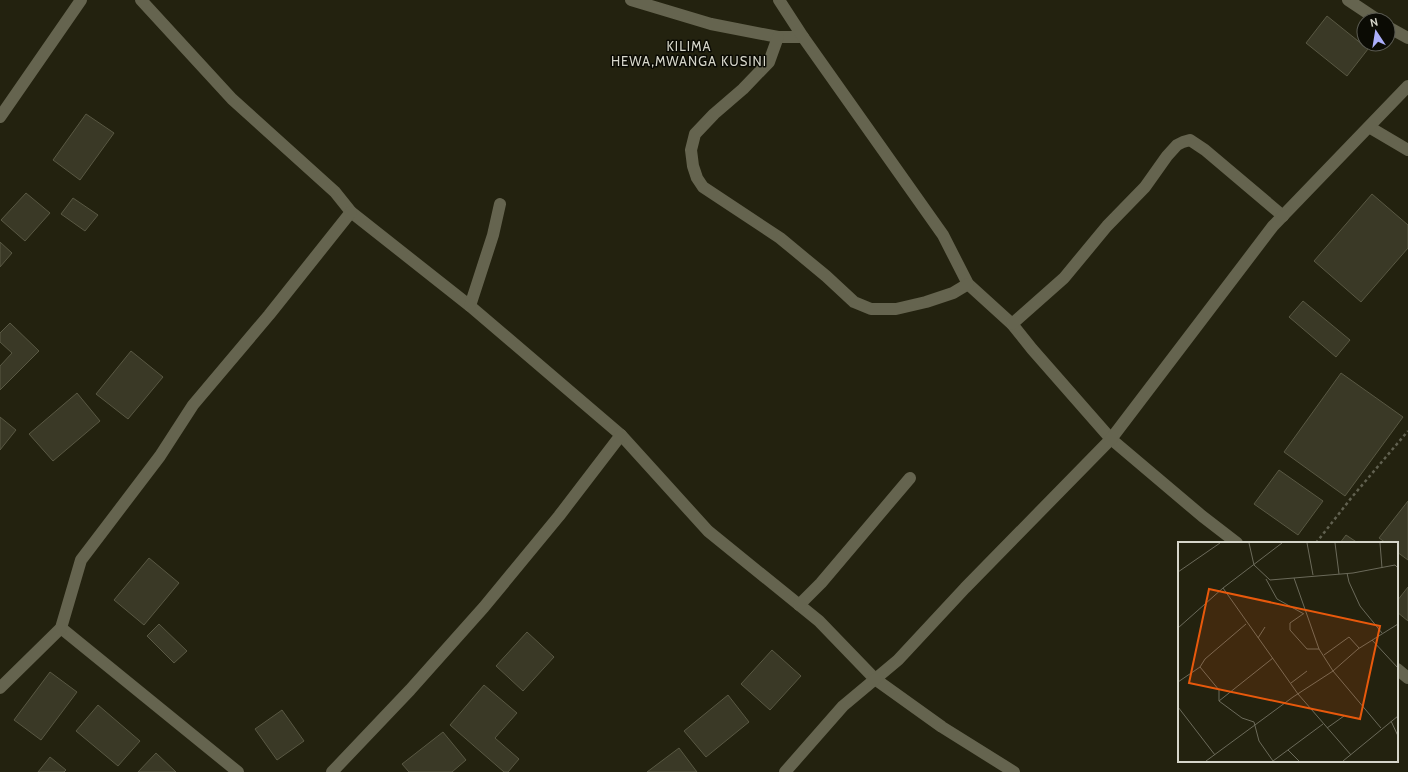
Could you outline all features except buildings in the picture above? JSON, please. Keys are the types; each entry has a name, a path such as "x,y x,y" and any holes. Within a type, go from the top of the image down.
{"street":[{"path":"0,117 81,0"},
{"path":"141,0 232,99 335,192 352,212 470,306 621,436 708,531 819,621 876,679 942,727 1014,772"},
{"path":"631,0 710,24 778,37 803,37"},
{"path":"779,0 803,37 943,235 968,284 1012,324 1111,439 1202,516 1236,542"},
{"path":"1348,0 1366,12"},
{"path":"1396,31 1408,38"},
{"path":"778,37 768,62 743,89 714,114 695,134 691,150 693,166 697,178 703,187 780,238 826,276 854,302 871,309 896,309 926,302 952,293 968,284"},
{"path":"785,772 843,706 898,660 965,588 1111,439 1273,226 1408,86"},
{"path":"1369,127 1408,150"},
{"path":"1012,324 1064,278 1107,226 1146,187 1167,156 1177,145 1183,142 1190,140 1205,150 1282,216"},
{"path":"470,306 493,236 500,204"},
{"path":"0,688 60,628 81,560 160,456 193,405 269,315 352,212"},
{"path":"332,772 410,690 484,607 559,516 621,436"},
{"path":"800,605 821,583 910,478"},
{"path":"60,628 238,772"},
{"path":"1398,670 1408,678"}],"path":[{"path":"1317,542 1352,497 1408,431"}],"district":[{"name":"KILIMA HEWA,MWANGA KUSINI","path":"689,54"}]}
